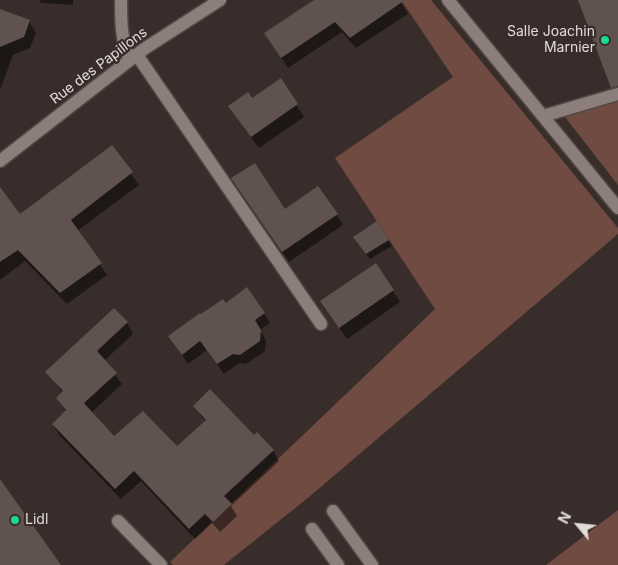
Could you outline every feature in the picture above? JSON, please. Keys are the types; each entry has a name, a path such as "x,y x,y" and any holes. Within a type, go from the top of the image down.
{"street":[{"path":"121,0 124,47 134,58 321,324"},
{"name":"Rue des Papillons","path":"0,162 134,58 220,0"},
{"path":"448,0 618,208"},
{"path":"543,116 618,94"},
{"path":"333,511 372,565"},
{"path":"118,521 161,565"},
{"path":"312,529 338,565"}],"shaded area":[{"path":"401,0 431,0 618,228 618,234 309,497 224,565 173,565 170,562 435,309 335,158 453,77"},
{"path":"618,101 618,185 565,117"},
{"path":"618,510 618,565 546,565"}],"building":[{"path":"314,0 405,0 350,38 335,22 281,58 264,33"},
{"name":"Salle Joachin Marnier","path":"578,0 618,0 618,86 611,88"},
{"path":"0,9 30,20 24,37 0,47"},
{"path":"281,78 298,104 251,137 228,106 248,92 252,98"},
{"path":"112,145 133,172 71,220 102,263 60,293 18,250 0,262 0,187 20,214"},
{"path":"255,163 285,209 318,186 338,214 282,252 231,178"},
{"path":"377,221 389,240 366,254 353,237"},
{"path":"376,263 394,290 339,328 320,301"},
{"path":"247,287 265,313 255,320 261,330 260,341 240,355 233,354 217,364 200,341 182,355 168,336 200,313 223,299 226,303"},
{"path":"114,308 128,322 97,351 117,373 84,403 114,436 143,411 177,446 206,420 193,406 210,389 254,435 257,432 274,450 224,496 232,504 213,522 205,514 189,529 134,471 115,489 52,424 66,410 56,398 63,391 45,372"},
{"name":"Lidl","path":"0,479 61,565 0,565"}],"place":[{"name":"Salle Joachin Marnier","path":"605,40"},
{"name":"Lidl","path":"15,520"}]}
